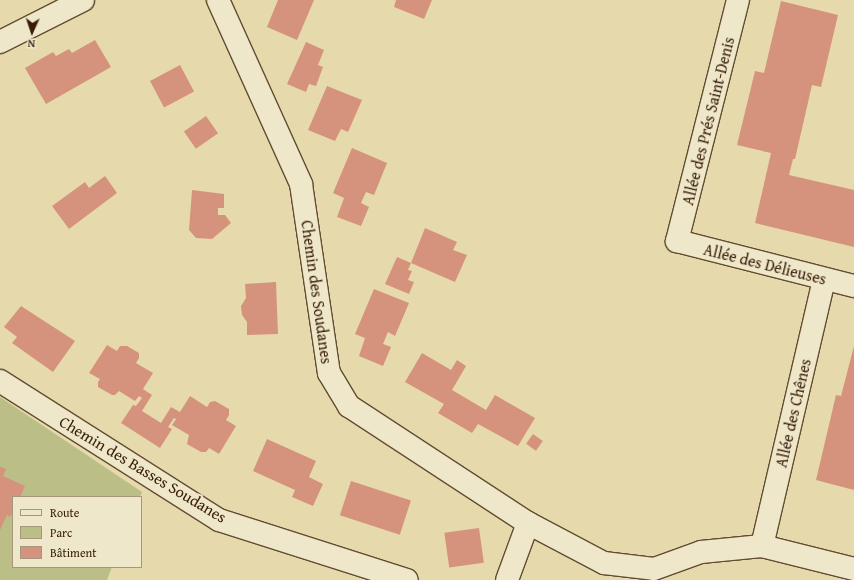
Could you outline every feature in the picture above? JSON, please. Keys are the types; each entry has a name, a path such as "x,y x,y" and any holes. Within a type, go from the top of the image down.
{"street":[{"path":"0,42 83,0"},
{"name":"Chemin des Soudanes","path":"218,0 302,184 329,373 348,406 528,523 604,563 654,569 701,552 762,546"},
{"name":"Allée des Prés Saint-Denis","path":"677,241 738,0"},
{"name":"Allée des Délieuses","path":"677,241 824,280 854,286"},
{"name":"Allée des Chênes","path":"762,546 824,280"},
{"name":"Chemin des Basses Soudanes","path":"0,381 219,520 407,580"},
{"path":"507,580 528,523"},
{"path":"762,546 854,570"}],"green space":[{"path":"0,397 142,492 140,496 12,496 12,568 112,568 107,580 0,580"}],"building":[{"path":"278,0 314,0 297,40 267,27"},
{"path":"396,0 432,0 424,19 394,7"},
{"path":"781,1 838,15 821,87 812,85 795,159 793,159 789,175 854,190 854,247 755,223 771,153 737,145 755,71 764,73"},
{"path":"95,40 111,67 46,104 25,68 53,52 56,56 69,49 72,53"},
{"path":"306,42 324,50 318,65 323,67 316,86 309,84 306,92 287,84"},
{"path":"180,65 194,91 164,107 150,81"},
{"path":"327,86 362,100 348,132 341,129 335,141 308,130"},
{"path":"206,116 218,133 196,149 184,131"},
{"path":"352,148 387,163 374,195 366,192 361,203 369,207 361,226 337,217 344,198 333,193"},
{"path":"105,176 117,193 69,229 52,206 85,182 89,188"},
{"path":"192,190 224,194 224,208 218,208 218,215 225,215 231,223 212,239 196,238 189,230"},
{"path":"425,228 457,242 453,250 467,255 455,282 411,263"},
{"path":"397,257 411,263 408,270 412,271 408,280 414,282 409,294 385,284"},
{"path":"276,282 278,334 247,335 247,322 242,315 241,306 246,298 245,284"},
{"path":"374,289 409,303 395,336 388,332 383,344 391,347 383,366 359,356 365,338 355,334"},
{"path":"21,306 75,341 53,372 12,343 17,337 4,327"},
{"path":"107,345 117,351 120,346 127,346 139,353 139,358 136,363 153,373 143,389 152,395 142,411 161,423 171,407 180,412 190,396 207,407 210,402 215,401 229,409 229,415 226,420 236,426 219,454 209,448 206,452 201,452 187,444 189,435 172,425 176,419 174,418 168,427 172,429 160,448 121,423 133,405 136,406 142,398 139,396 135,401 119,391 115,395 112,395 98,387 98,382 100,379 89,373"},
{"path":"854,346 854,490 816,480 836,395 841,396"},
{"path":"422,353 451,370 457,360 466,366 452,390 486,410 495,395 535,418 518,446 478,424 472,433 438,413 444,404 405,382"},
{"path":"533,434 543,441 536,451 526,444"},
{"path":"267,439 316,461 309,477 323,484 313,506 292,497 295,490 253,471"},
{"path":"0,467 6,469 3,476 25,486 20,496 12,496 12,514 10,517 7,515 0,530"},
{"path":"351,481 411,500 400,535 340,515"},
{"path":"479,528 484,563 449,568 444,533"}]}
